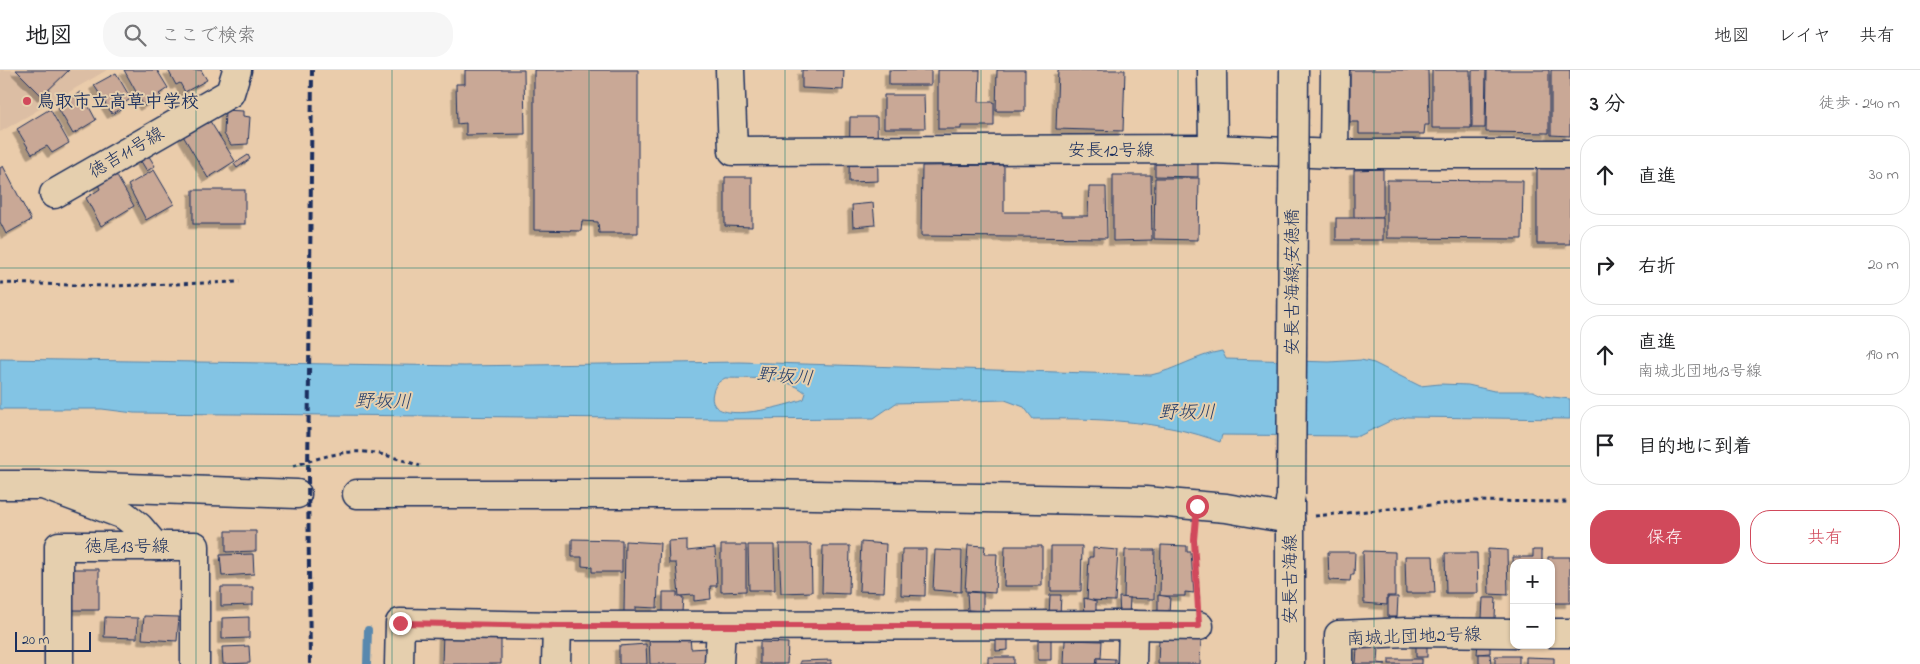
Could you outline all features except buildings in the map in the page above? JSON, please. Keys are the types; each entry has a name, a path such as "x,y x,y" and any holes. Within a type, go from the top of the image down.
{"street":[{"name":"徳吉11号線","path":"54,194 230,93 237,70"},
{"name":"安長12号線","path":"730,70 733,151 1213,149 1334,154 1570,154"},
{"path":"1212,70 1213,149"},
{"name":"安長古海線;安徳橋","path":"1290,507 1294,70"},
{"path":"1334,154 1335,70"},
{"path":"0,485 297,494"},
{"path":"43,485 124,515 139,527 155,546"},
{"path":"357,494 757,494 1145,501 1197,506 1290,507"},
{"name":"安長古海線","path":"1290,507 1290,664"},
{"name":"徳尾13号線","path":"59,664 59,546 195,546 195,664"},
{"path":"399,664 400,623 558,626 1199,626"},
{"path":"556,664 558,626"},
{"path":"720,664 721,626"},
{"path":"1132,664 1133,626"},
{"name":"南城北団地2号線","path":"1338,664 1339,635 1408,632 1510,633"},
{"path":"1555,633 1570,633"}],"path":[{"path":"0,283 108,286 240,282"},
{"path":"1290,507 1474,501 1570,502"},
{"path":"1197,506 1194,540 1199,626"}],"shaded area":[{"name":"鳥取市立高草中学校","path":"0,70 107,70 0,132"}],"water":[{"name":"野坂川","path":"1222,351 1226,359 1329,362 1361,360 1374,363 1420,386 1440,384 1468,385 1494,391 1533,391 1544,396 1570,399 1570,419 1407,417 1390,421 1359,436 1222,435 1220,442 1176,429 1128,422 1033,419 1024,407 1005,400 896,403 874,418 723,419 134,413 102,409 0,409 0,359 464,366 740,362 1151,375","holes":["725,378 768,379 788,383 806,393 804,399 782,406 749,412 721,410 713,403 713,392 719,382"]}],"waterway":[{"path":"367,664 368,630"}],"railway":[{"path":"310,664 308,477 312,70"}],"place":[{"name":"鳥取市立高草中学校","path":"27,101"}],"route":[{"path":"400,623 558,626 1199,626 1194,540 1197,506"}]}
